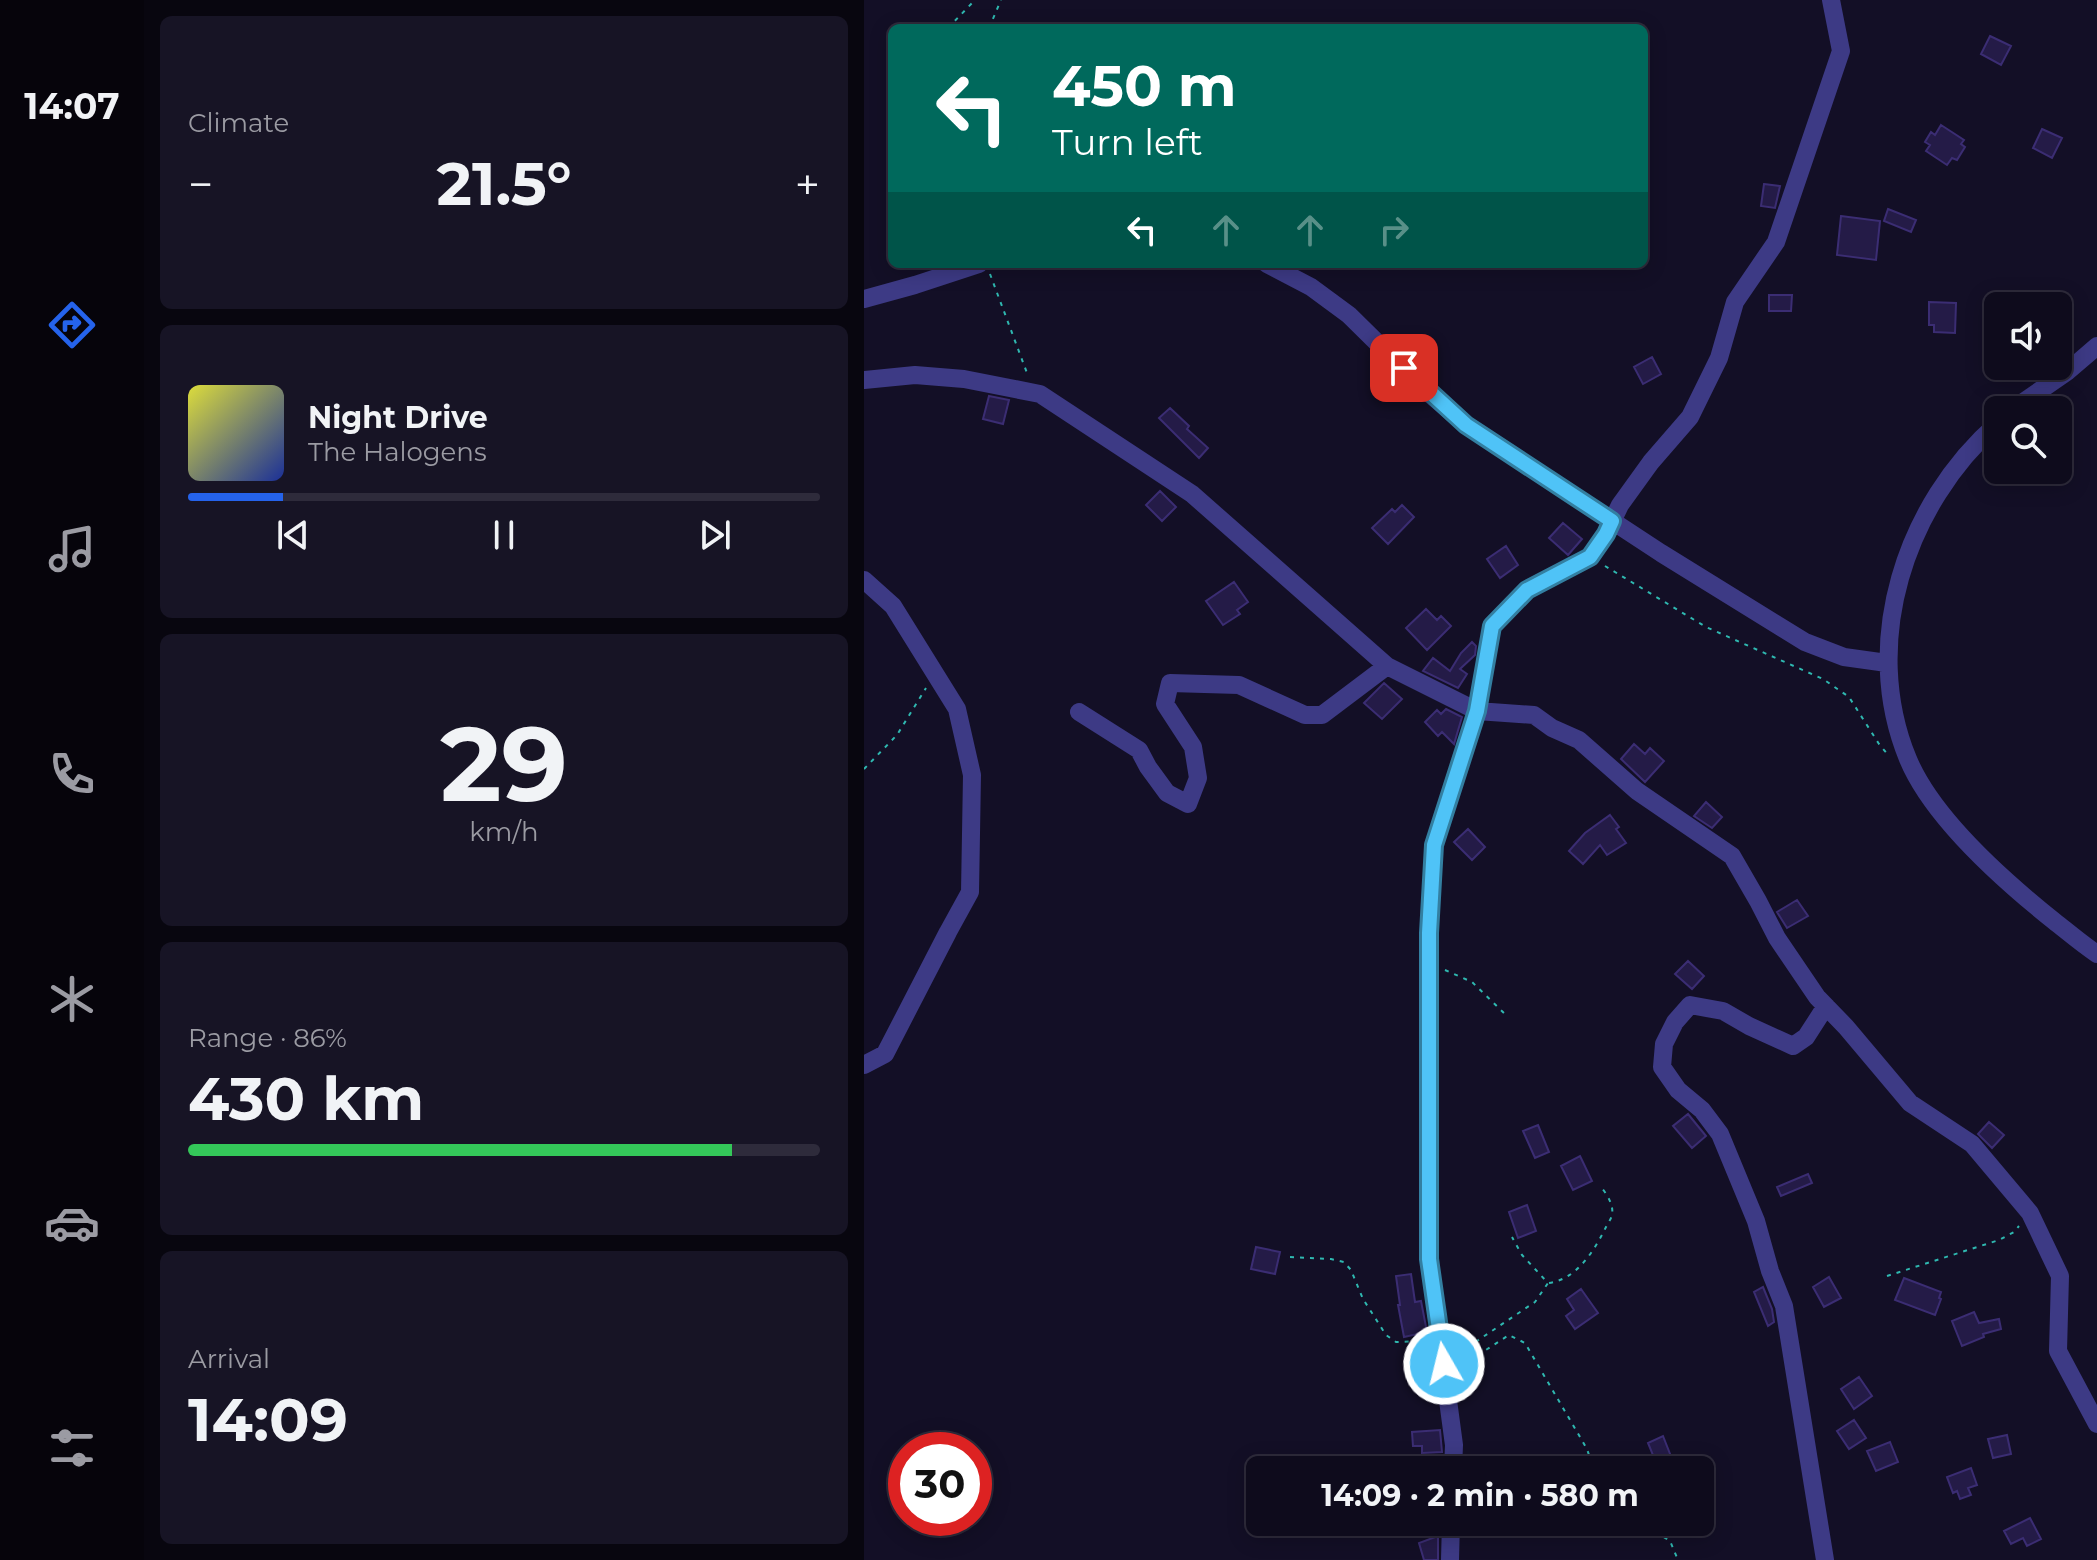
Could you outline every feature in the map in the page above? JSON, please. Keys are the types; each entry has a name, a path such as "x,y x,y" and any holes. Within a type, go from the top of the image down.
{"street":[{"path":"1454,1456 1429,1259 1429,963 1434,845 1477,711 1492,626 1527,590 1590,557 1620,505 1651,462 1690,417 1719,358 1735,302 1776,242 1841,51 1831,0"},
{"path":"864,299 966,268"},
{"path":"1275,268 1311,287 1349,315 1424,389 1466,425 1661,553 1805,642 1844,657 1887,663"},
{"path":"2030,396 2068,371 2097,346"},
{"path":"864,380 915,375 964,379 1040,394 1192,494 1387,666 1477,711 1534,715 1552,728 1579,740 1637,791 1732,856 1777,938 1817,997 1910,1103 1972,1144 2030,1213 2060,1276 2058,1351 2097,1424"},
{"path":"1984,437 1964,458 1937,495 1913,541 1899,580 1887,663 1895,721 1909,761 1931,800 1975,850 2019,893 2097,954"},
{"path":"864,580 893,606 957,709 972,775 970,892 885,1054 864,1065"},
{"path":"1079,712 1139,750 1167,793 1188,804 1198,778 1193,747 1165,704 1170,683 1239,685 1305,715 1322,715 1387,666"},
{"path":"1825,1560 1784,1306 1756,1221 1720,1134 1702,1110 1678,1090 1662,1067 1664,1044 1675,1022 1690,1005 1723,1011 1793,1046 1806,1037 1826,1006"},
{"path":"1450,1560 1451,1536"}],"path":[{"path":"952,24 975,0"},
{"path":"991,24 1001,0"},
{"path":"987,268 1034,393"},
{"path":"1590,557 1706,627 1823,679 1849,697 1889,756"},
{"path":"864,769 897,735 935,674"},
{"path":"1429,963 1472,982 1505,1014"},
{"path":"1290,1257 1344,1262 1386,1335 1396,1342 1417,1342 1442,1351 1460,1353 1535,1302 1548,1283 1561,1281 1580,1266 1596,1247 1613,1214 1608,1196 1600,1186"},
{"path":"1887,1276 1999,1240 2014,1232 2030,1213"},
{"path":"1512,1237 1522,1255 1548,1283"},
{"path":"1442,1351 1460,1366 1509,1335 1525,1343 1589,1456"},
{"path":"1662,1536 1670,1541 1678,1560"}],"building":[{"path":"1990,36 2011,46 2001,65 1981,54"},
{"path":"1941,125 1964,140 1961,144 1965,147 1957,160 1952,158 1947,165 1926,151 1930,145 1925,142 1931,132 1935,135"},
{"path":"2042,129 2062,138 2052,158 2033,148"},
{"path":"1764,184 1780,186 1775,208 1761,206"},
{"path":"1888,209 1916,220 1911,232 1884,221"},
{"path":"1841,216 1880,221 1876,260 1837,255"},
{"path":"1769,295 1792,295 1791,311 1769,311"},
{"path":"1929,302 1956,303 1955,333 1934,332 1934,325 1929,325"},
{"path":"1652,357 1661,374 1643,384 1634,367"},
{"path":"989,396 1009,400 1003,424 983,419"},
{"path":"1170,408 1208,448 1199,458 1159,418"},
{"path":"1160,491 1176,507 1162,521 1146,505"},
{"path":"1402,505 1414,517 1388,544 1372,528 1392,509 1395,512"},
{"path":"1563,523 1582,539 1568,555 1549,538"},
{"path":"1506,546 1518,565 1500,578 1487,559"},
{"path":"1234,582 1248,602 1237,610 1240,614 1223,625 1206,601"},
{"path":"1426,609 1437,620 1441,616 1451,626 1427,650 1406,628"},
{"path":"1472,642 1476,646 1475,655 1460,669 1467,674 1458,688 1423,671 1433,658 1450,671"},
{"path":"1384,683 1402,699 1382,719 1364,703"},
{"path":"1446,709 1462,717 1454,744 1442,732 1438,736 1425,722 1437,710 1441,714"},
{"path":"1634,744 1645,754 1650,748 1664,761 1645,782 1621,759"},
{"path":"1706,802 1722,817 1712,828 1694,816"},
{"path":"1610,815 1626,843 1607,855 1600,845 1583,864 1569,851 1585,833"},
{"path":"1468,829 1485,847 1472,860 1454,842"},
{"path":"1797,900 1808,916 1787,928 1777,912"},
{"path":"1688,961 1704,976 1692,989 1675,974"},
{"path":"1688,1114 1706,1136 1692,1148 1673,1126"},
{"path":"1989,1122 2004,1135 1992,1148 1978,1134"},
{"path":"1538,1125 1549,1152 1535,1158 1523,1131"},
{"path":"1580,1156 1592,1181 1573,1190 1561,1166"},
{"path":"1808,1174 1812,1183 1781,1196 1777,1187"},
{"path":"1527,1205 1536,1231 1518,1238 1509,1212"},
{"path":"1256,1247 1280,1252 1275,1274 1251,1269"},
{"path":"1411,1274 1415,1302 1421,1301 1427,1332 1404,1337 1396,1276"},
{"path":"1829,1277 1841,1298 1824,1307 1813,1287"},
{"path":"1904,1278 1941,1292 1935,1315 1895,1300"},
{"path":"1763,1287 1774,1322 1768,1326 1754,1292"},
{"path":"1581,1289 1598,1313 1575,1329 1566,1316 1574,1310 1567,1299"},
{"path":"1974,1312 1979,1323 1999,1319 2001,1329 1983,1334 1984,1337 1962,1346 1952,1321"},
{"path":"1426,1357 1433,1378 1413,1386 1408,1373 1414,1370 1411,1363"},
{"path":"1859,1377 1872,1396 1854,1409 1841,1389"},
{"path":"1854,1420 1866,1438 1849,1449 1837,1431"},
{"path":"1440,1430 1442,1452 1422,1453 1422,1446 1413,1446 1412,1432"},
{"path":"2007,1435 2011,1454 1993,1458 1988,1439"},
{"path":"1663,1436 1671,1456 1653,1456 1648,1443"},
{"path":"1890,1442 1898,1462 1876,1471 1867,1451"},
{"path":"1971,1468 1977,1485 1968,1488 1971,1495 1960,1499 1957,1491 1953,1493 1947,1477"},
{"path":"2030,1518 2041,1539 2027,1546 2023,1538 2011,1544 2004,1531"},
{"path":"1438,1536 1438,1560 1424,1560 1419,1543"}],"route":[{"path":"1404,368 1466,425 1612,521 1590,557 1527,590 1492,626 1477,711 1434,845 1429,933 1429,1259 1444,1364"}]}
